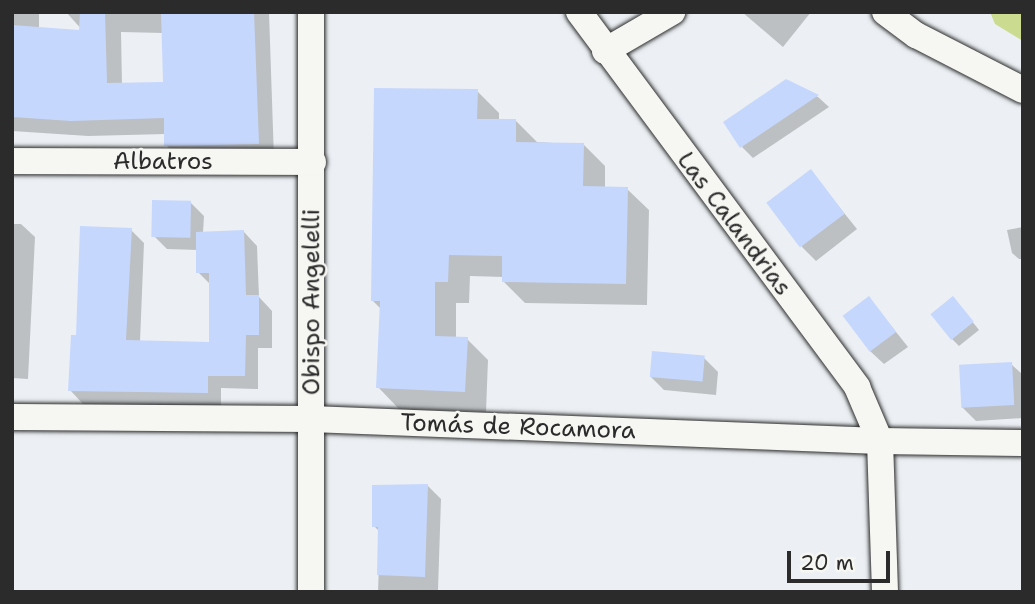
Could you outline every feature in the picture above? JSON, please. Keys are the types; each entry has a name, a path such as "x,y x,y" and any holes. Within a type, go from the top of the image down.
{"street":[{"name":"Obispo Angelelli","path":"311,12 311,592"},
{"name":"Las Calandrias","path":"579,12 605,51 857,387 880,441"},
{"path":"605,51 672,12"},
{"path":"885,12 916,35 1023,90"},
{"name":"Albatros","path":"12,161 313,162"},
{"name":"Tomás de Rocamora","path":"12,417 311,419 880,441 1023,443"},
{"path":"880,441 885,592"}],"green space":[{"path":"990,12 1023,12 1023,41 995,24"}],"building":[{"path":"80,12 105,12 107,83 163,82 161,12 254,12 259,144 164,146 164,118 71,121 12,117 12,25 79,30"},
{"path":"786,79 819,95 740,148 723,122"},
{"path":"374,88 478,89 477,119 516,119 516,142 584,143 583,186 628,187 626,284 502,282 502,256 449,255 448,282 435,282 435,336 468,337 465,392 376,388 380,301 371,301"},
{"path":"811,169 845,214 800,247 766,203"},
{"path":"152,200 191,201 190,238 151,237"},
{"path":"80,226 132,228 126,340 209,342 209,273 196,273 196,232 244,230 246,295 259,295 259,335 246,335 245,376 208,376 208,393 68,391 71,335 76,335"},
{"path":"869,296 896,332 870,352 843,316"},
{"path":"953,296 974,322 951,340 930,314"},
{"path":"652,351 705,356 703,382 650,377"},
{"path":"1012,362 1014,405 961,408 959,365"},
{"path":"428,484 425,577 377,575 378,527 372,527 372,485"}]}
